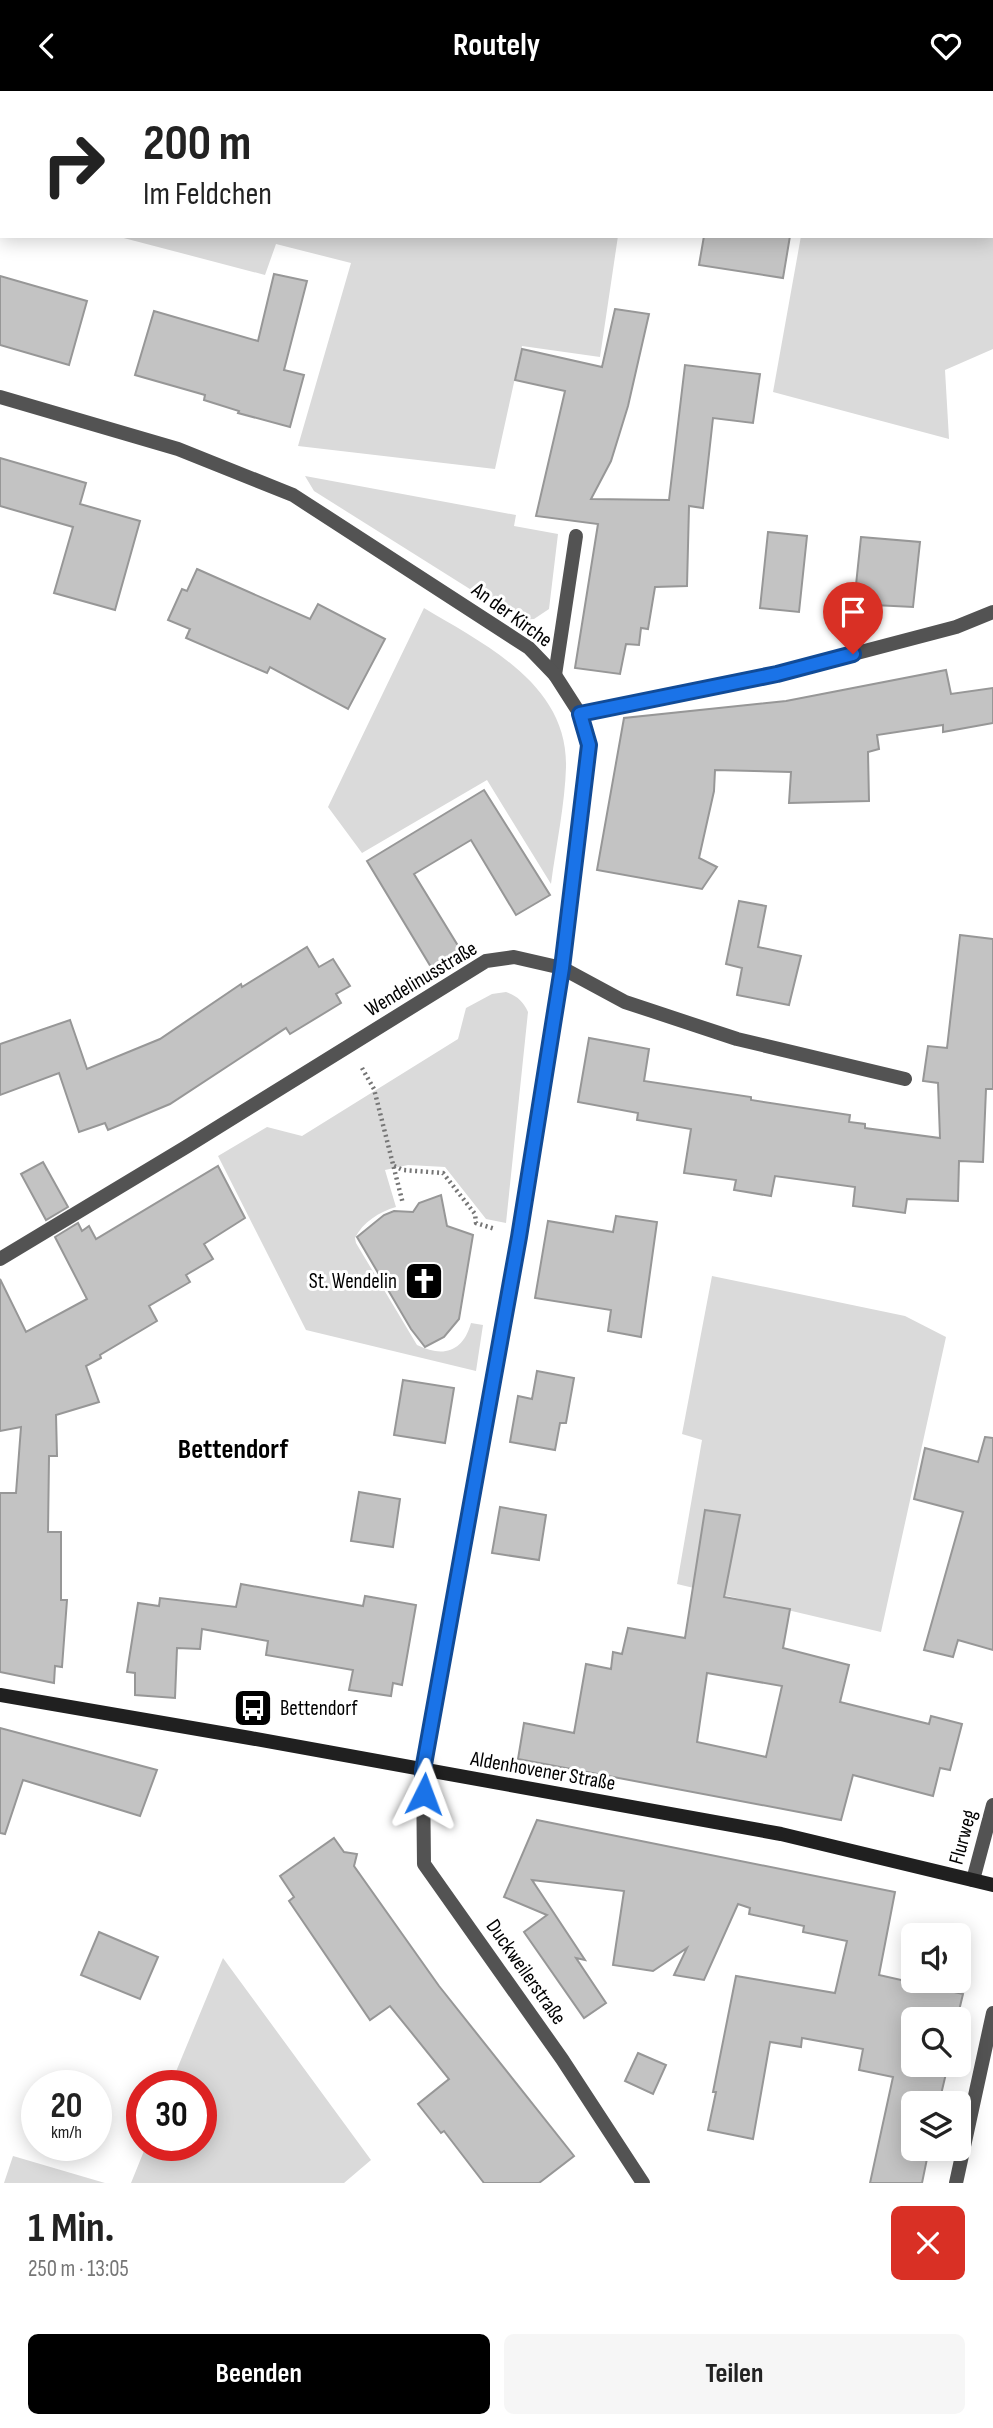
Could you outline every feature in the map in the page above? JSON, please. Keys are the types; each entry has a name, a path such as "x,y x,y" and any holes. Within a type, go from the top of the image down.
{"main road":[{"name":"Aldenhovener Straße","path":"0,1696 250,1738 781,1834 993,1885"}],"street":[{"name":"An der Kirche","path":"0,397 178,449 293,495 529,648 555,675 580,714 589,745 562,968 519,1237 423,1770"},
{"path":"555,675 576,536"},
{"path":"580,714 777,674 956,627 993,612"},
{"name":"Wendelinusstraße","path":"0,1259 486,961 514,957 562,968 625,1002 737,1039 905,1079"},
{"name":"Duckweilerstraße","path":"423,1770 424,1864 562,2059 643,2183"},
{"name":"Flurweg","path":"973,1880 993,1805"},
{"path":"956,2183 993,2013"}],"path":[{"path":"349,1047 374,1089 402,1204"},
{"path":"393,1165 403,1170 443,1173 475,1214 477,1223 519,1237"}],"shaded area":[{"path":"124,238 618,238 600,357 522,346 495,469 298,446 351,263 276,244 265,275"},
{"path":"801,238 993,238 993,349 945,370 949,439 773,392"},
{"path":"305,476 516,515 514,526 558,534 549,609 534,619 519,620 314,491"},
{"path":"424,608 496,652 538,690 553,712 563,738 566,767 551,884 487,780 362,853 328,807"},
{"path":"506,992 519,999 528,1012 506,1223 486,1219 445,1167 408,1165 385,1170 396,1207 372,1218 355,1238 417,1345 435,1351 451,1350 463,1341 471,1323 483,1325 476,1371 306,1330 218,1156 267,1127 302,1136 458,1039 466,1008 492,994"},
{"path":"712,1276 905,1316 946,1337 881,1632 677,1584 702,1440 682,1434"},
{"path":"223,1958 371,2160 344,2183 131,2183 140,2161 217,2161 217,2070 177,2070"},
{"path":"13,2156 21,2158 21,2161 30,2161 105,2183 4,2183"}],"building":[{"path":"704,238 790,238 783,278 699,265"},
{"path":"274,274 307,281 284,370 304,375 290,427 238,413 239,411 204,400 205,395 135,375 154,311 258,341"},
{"path":"0,276 87,301 69,365 0,345"},
{"path":"615,309 649,314 628,406 611,461 591,499 669,500 685,365 760,374 753,423 713,418 703,508 689,506 687,586 655,587 648,629 641,628 639,645 626,644 620,674 575,668 598,524 536,516 565,391 515,380 522,349 602,367"},
{"path":"0,458 86,483 80,504 140,521 115,610 54,593 73,527 0,506"},
{"path":"768,532 807,536 799,612 760,608"},
{"path":"861,537 920,542 913,607 854,604"},
{"path":"197,569 310,619 318,604 385,639 348,709 270,667 267,673 186,638 190,629 168,620 182,589 187,591"},
{"path":"946,670 951,694 993,688 993,723 943,732 943,725 877,735 879,749 868,752 869,801 789,803 791,772 715,770 714,791 699,858 717,867 702,889 597,870 624,718 786,701"},
{"path":"484,790 550,895 516,915 471,840 414,874 460,949 431,967 367,861"},
{"path":"739,901 766,906 758,947 801,956 789,1005 737,995 742,968 726,964"},
{"path":"960,935 993,939 993,1089 986,1089 983,1162 959,1161 958,1201 907,1199 905,1213 853,1206 855,1187 775,1176 771,1196 734,1190 736,1180 684,1173 691,1129 637,1120 638,1113 578,1102 589,1038 649,1049 644,1081 850,1115 849,1122 865,1124 865,1128 940,1138 938,1083 923,1081 928,1046 947,1048"},
{"path":"307,947 319,967 333,959 350,986 336,994 341,1003 290,1034 286,1028 170,1104 108,1130 105,1123 79,1132 59,1073 0,1095 0,1044 70,1020 87,1069 160,1039 241,984 242,987"},
{"path":"43,1162 68,1207 46,1220 21,1174"},
{"path":"218,1166 245,1218 204,1244 213,1259 186,1275 190,1282 149,1306 157,1321 86,1366 99,1402 56,1415 57,1456 49,1456 48,1532 61,1532 61,1600 67,1600 62,1667 55,1666 54,1683 0,1672 0,1493 16,1493 21,1427 0,1431 0,1279 26,1332 87,1299 55,1237 78,1223 82,1231 89,1226 96,1239"},
{"name":"St. Wendelin","path":"441,1195 447,1226 473,1235 459,1319 444,1337 425,1347 411,1329 357,1237 384,1215 394,1211 413,1212 419,1203"},
{"path":"616,1216 657,1222 641,1337 608,1331 611,1310 535,1298 548,1221 613,1232"},
{"path":"537,1371 574,1378 566,1423 560,1423 555,1450 510,1442 518,1396 532,1399"},
{"path":"403,1380 454,1388 445,1443 394,1435"},
{"path":"985,1437 993,1438 993,1650 958,1640 953,1657 924,1650 963,1512 914,1499 925,1448 978,1462"},
{"path":"359,1492 400,1499 393,1547 351,1541"},
{"path":"500,1507 546,1515 539,1560 492,1553"},
{"path":"705,1510 740,1515 724,1597 790,1609 783,1648 849,1665 840,1702 929,1724 931,1716 962,1724 950,1770 940,1768 933,1796 853,1775 841,1820 518,1759 524,1723 574,1733 586,1664 611,1669 613,1652 622,1654 628,1628 685,1638","holes":["707,1673 782,1686 766,1757 697,1742"]},
{"path":"241,1584 363,1606 365,1596 416,1605 402,1685 393,1683 391,1696 349,1690 353,1670 266,1655 268,1641 202,1629 200,1649 177,1648 175,1698 135,1695 135,1673 127,1672 138,1603 159,1606 160,1598 236,1607"},
{"path":"0,1728 157,1770 140,1816 23,1780 5,1834 0,1833"},
{"path":"537,1820 895,1892 879,1975 901,1980 901,1993 963,1994 960,2007 901,2007 901,2077 945,2077 942,2091 901,2091 901,2161 927,2161 922,2183 870,2183 893,2077 859,2070 863,2049 802,2038 801,2047 770,2042 753,2139 708,2130 736,1976 835,1993 847,1941 803,1932 804,1926 749,1914 750,1908 738,1904 704,1980 674,1975 687,1948 653,1971 613,1965 624,1891 532,1880 585,1960 576,1958 606,2003 584,2018 524,1932 547,1915 504,1897"},
{"path":"334,1838 344,1852 357,1854 354,1866 439,1986 574,2156 539,2183 484,2183 444,2131 441,2133 418,2104 449,2079 390,2006 370,2020 289,1901 294,1897 280,1876"},
{"path":"99,1932 158,1957 140,1999 81,1975"},
{"path":"638,2053 666,2065 653,2094 625,2081"}],"place":[{"name":"St. Wendelin","path":"424,1281"},
{"name":"Bettendorf","path":"253,1708"}],"district":[{"name":"Bettendorf","path":"233,1449"}],"route":[{"path":"424,1794 423,1770 519,1237 562,968 589,745 580,714 777,674 853,654"}]}
